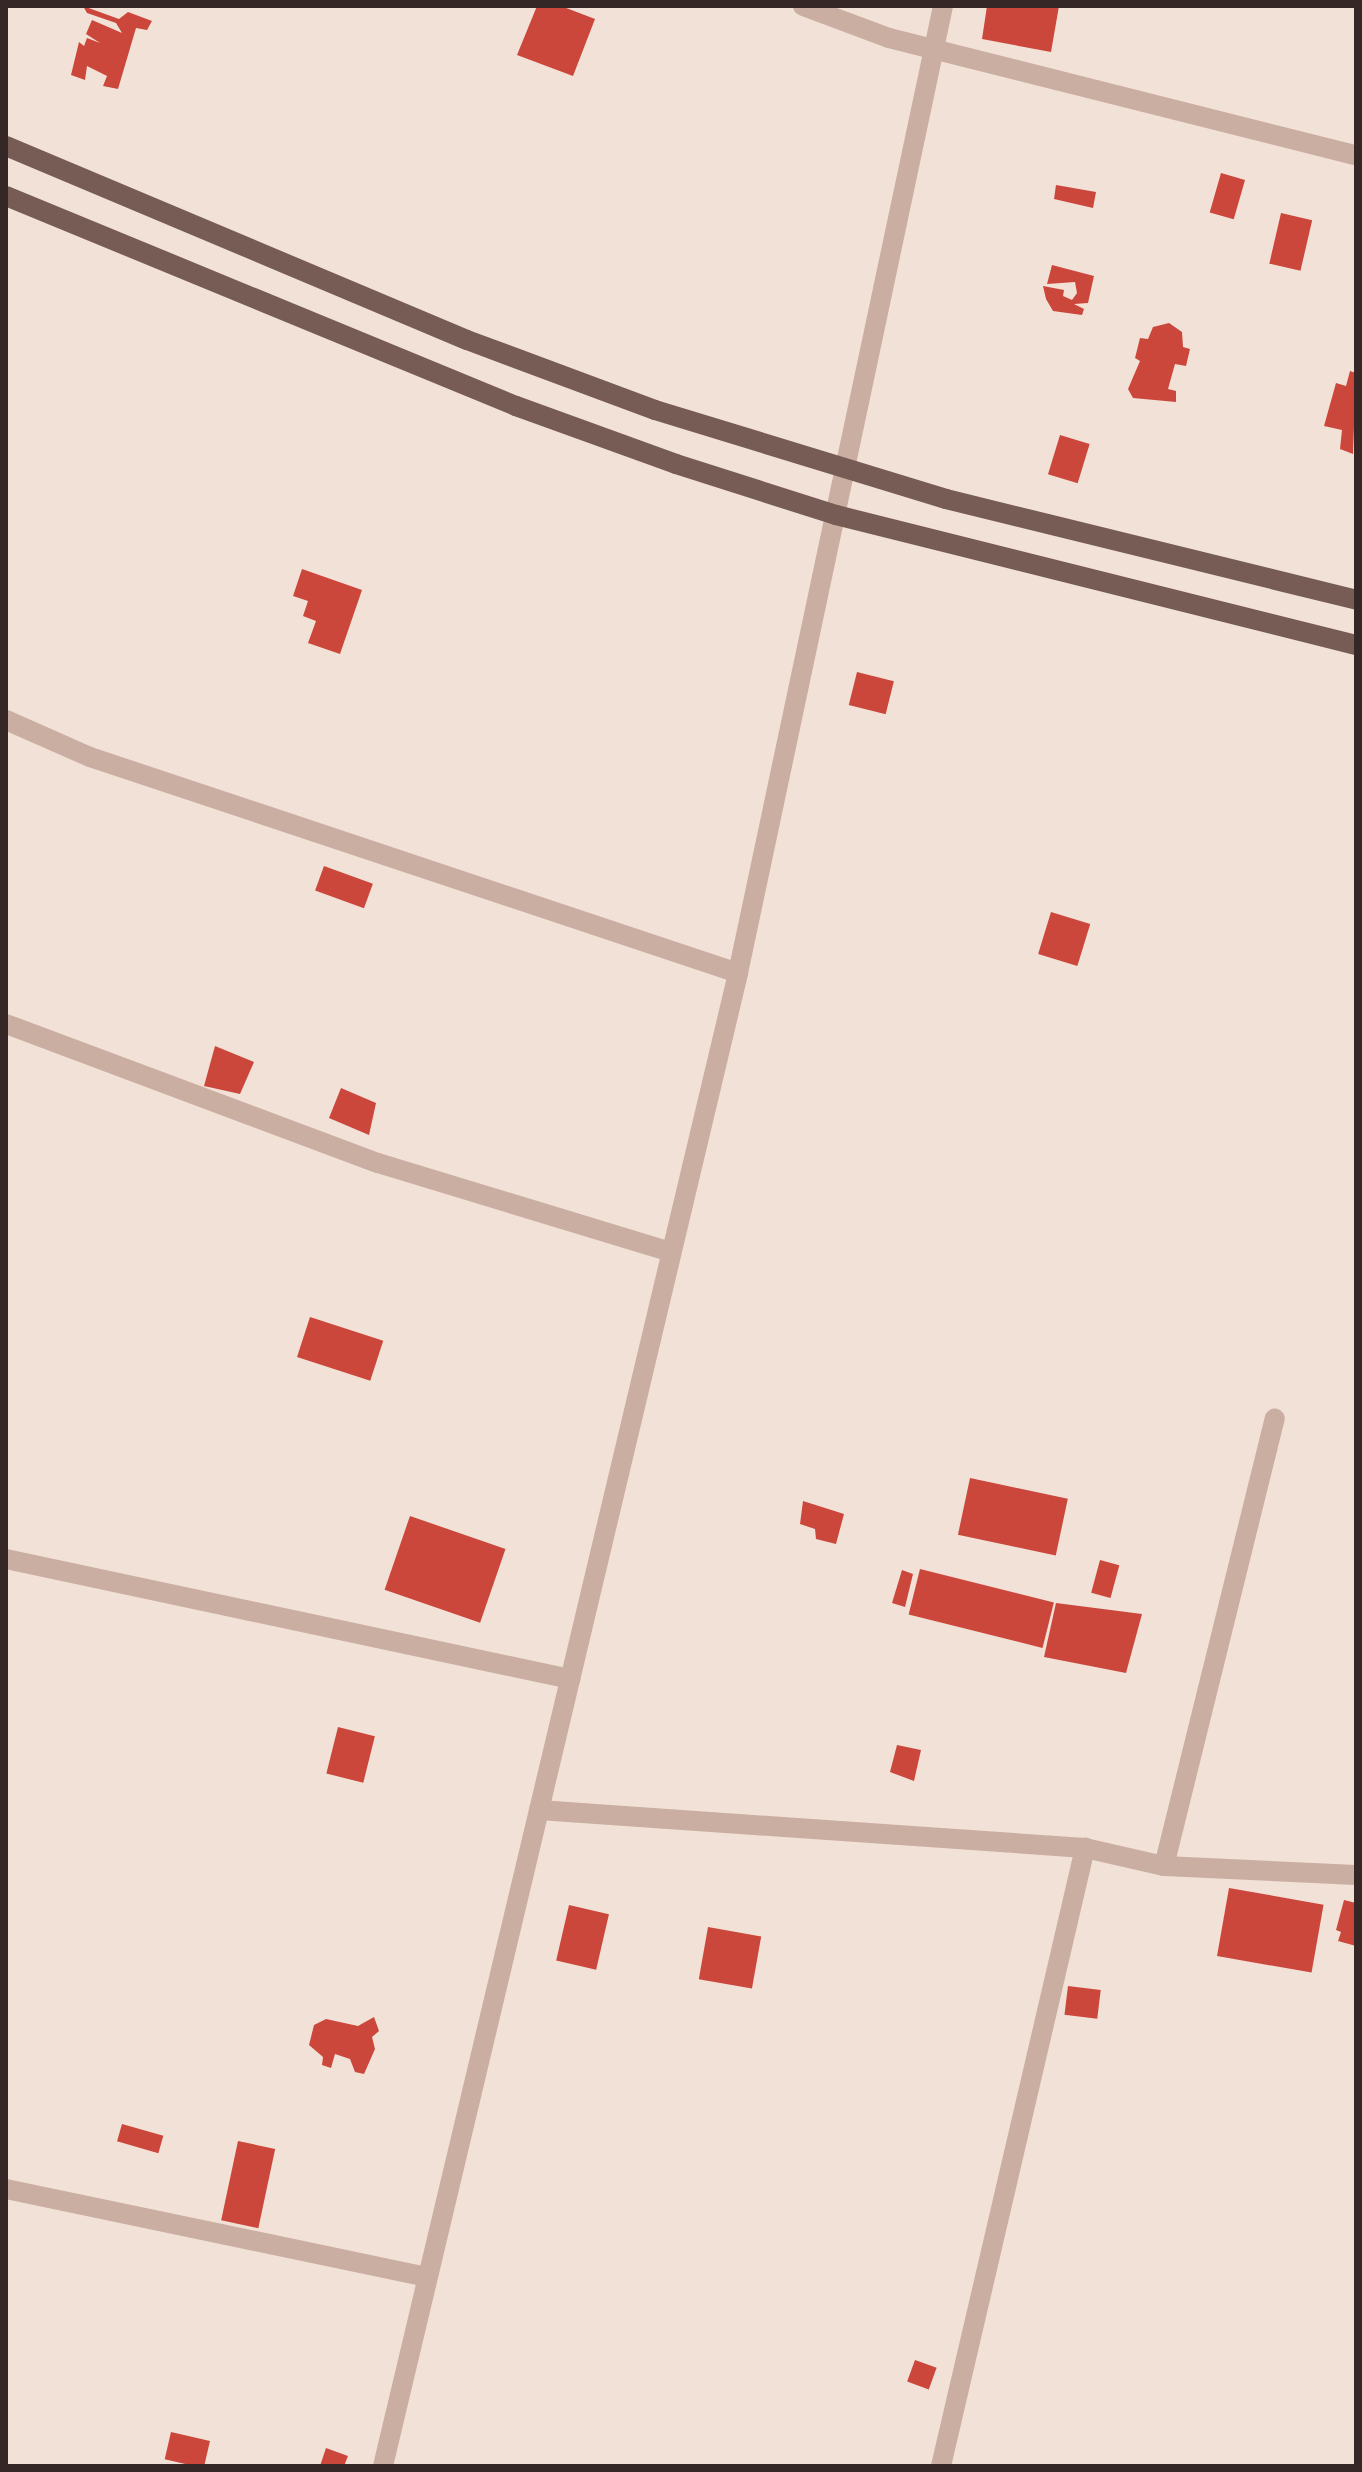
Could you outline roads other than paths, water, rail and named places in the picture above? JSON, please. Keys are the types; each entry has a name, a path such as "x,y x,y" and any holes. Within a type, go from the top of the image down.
{"main road":[{"path":"6,146 467,340 655,410 845,470 1356,600"},
{"path":"6,196 516,406 836,515 1356,645"}],"street":[{"path":"803,6 934,49 1356,155"},
{"path":"383,2466 738,973 943,6"},
{"path":"6,720 90,757 738,973"},
{"path":"6,1024 378,1163 671,1252"},
{"path":"1164,1866 1275,1419"},
{"path":"6,1559 570,1679"},
{"path":"539,1810 1085,1848 1164,1866 1356,1875"},
{"path":"941,2466 1085,1848"},
{"path":"6,2189 427,2277"}]}
